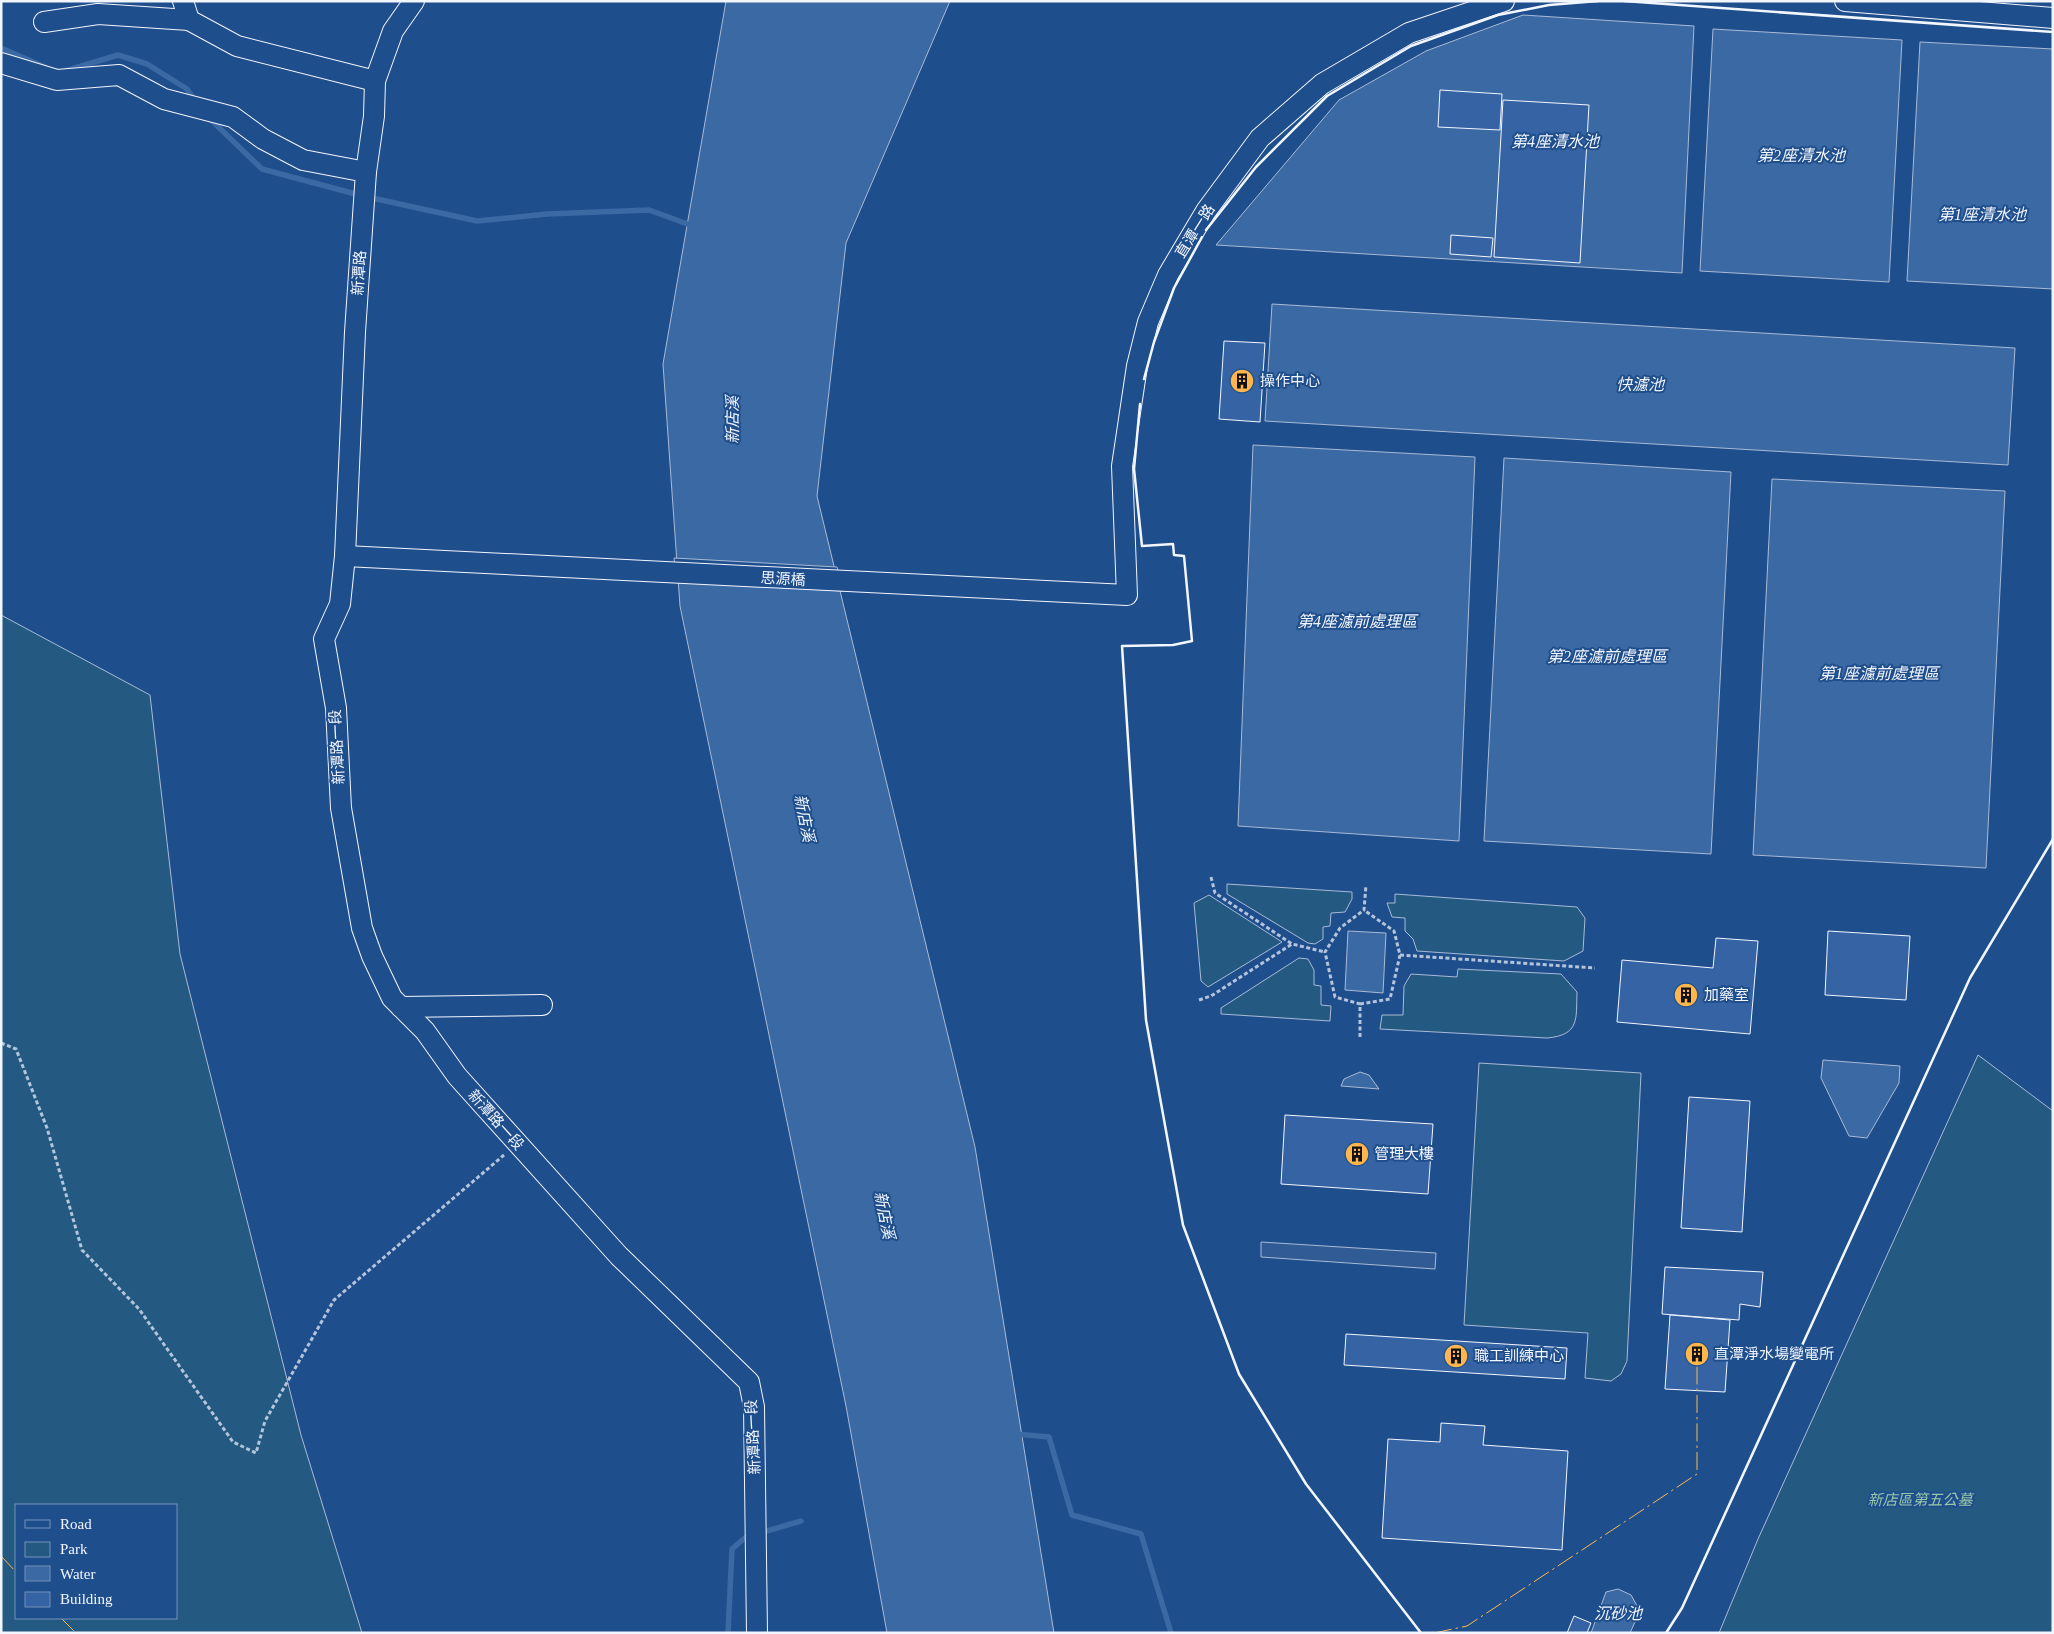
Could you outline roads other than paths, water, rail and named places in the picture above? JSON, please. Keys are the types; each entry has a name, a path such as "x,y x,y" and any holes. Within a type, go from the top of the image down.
{"street":[{"name":"新潭路","path":"345,556 355,332 365,178 374,116 375,81 393,31 414,1"},
{"name":"直潭一路","path":"1110,596 1127,595 1122,466 1129,408 1141,348 1148,322 1168,275 1206,211 1260,138 1322,84 1409,32 1504,1"},
{"path":"1845,1 2053,18"},
{"path":"44,22 98,14 186,10 237,46 375,81"},
{"path":"1,63 57,80 119,75 164,100 233,117 263,139 303,160 365,178"},
{"name":"思源橋","path":"345,556 1110,596"},
{"name":"新潭路一段","path":"345,556 340,604 324,639 336,708 341,808 362,928 372,956 392,998 425,1030 457,1076 619,1256 749,1382 754,1407 757,1633"},
{"path":"401,1007 542,1005"}],"water":[{"name":"新店溪","path":"726,1 950,1 846,243 817,496 975,1147 1054,1633 887,1633 846,1406 680,606 663,364"},
{"name":"第4座清水池","path":"1523,15 1694,26 1682,273 1216,245 1339,100 1426,51"},
{"name":"第2座清水池","path":"1713,29 1902,40 1889,282 1700,271"},
{"name":"第1座清水池","path":"1920,42 2053,49 2053,289 1907,281"},
{"name":"快濾池","path":"1272,304 2015,348 2008,465 1265,421"},
{"name":"第4座濾前處理區","path":"1253,445 1475,457 1459,841 1238,826"},
{"name":"第2座濾前處理區","path":"1504,458 1731,472 1711,854 1484,841"},
{"name":"第1座濾前處理區","path":"1772,479 2005,491 1986,868 1753,855"},
{"path":"1348,931 1386,933 1383,993 1345,990"},
{"path":"1823,1060 1900,1066 1899,1083 1867,1138 1849,1136 1821,1078"},
{"path":"1360,1072 1369,1075 1379,1089 1341,1086 1344,1079"},
{"name":"沉砂池","path":"1618,1589 1631,1595 1640,1611 1630,1633 1591,1633 1606,1592"}],"waterway":[{"path":"1,48 45,67"},
{"path":"65,71 118,55 147,64 187,89 196,102"},
{"path":"208,117 262,169 363,196 477,221 547,214 649,210 693,226"},
{"path":"1015,1434 1049,1437 1072,1515 1141,1534 1171,1633"},
{"path":"760,1533 801,1521"},
{"path":"728,1633 732,1549 751,1535"}],"place":[{"name":"操作中心","path":"1242,381"},
{"name":"加藥室","path":"1686,995"},
{"name":"管理大樓","path":"1357,1154"},
{"name":"直潭淨水場變電所","path":"1697,1354"},
{"name":"職工訓練中心","path":"1456,1356"}],"park label":[{"name":"新店區第五公墓","path":"1920,1500"}]}
